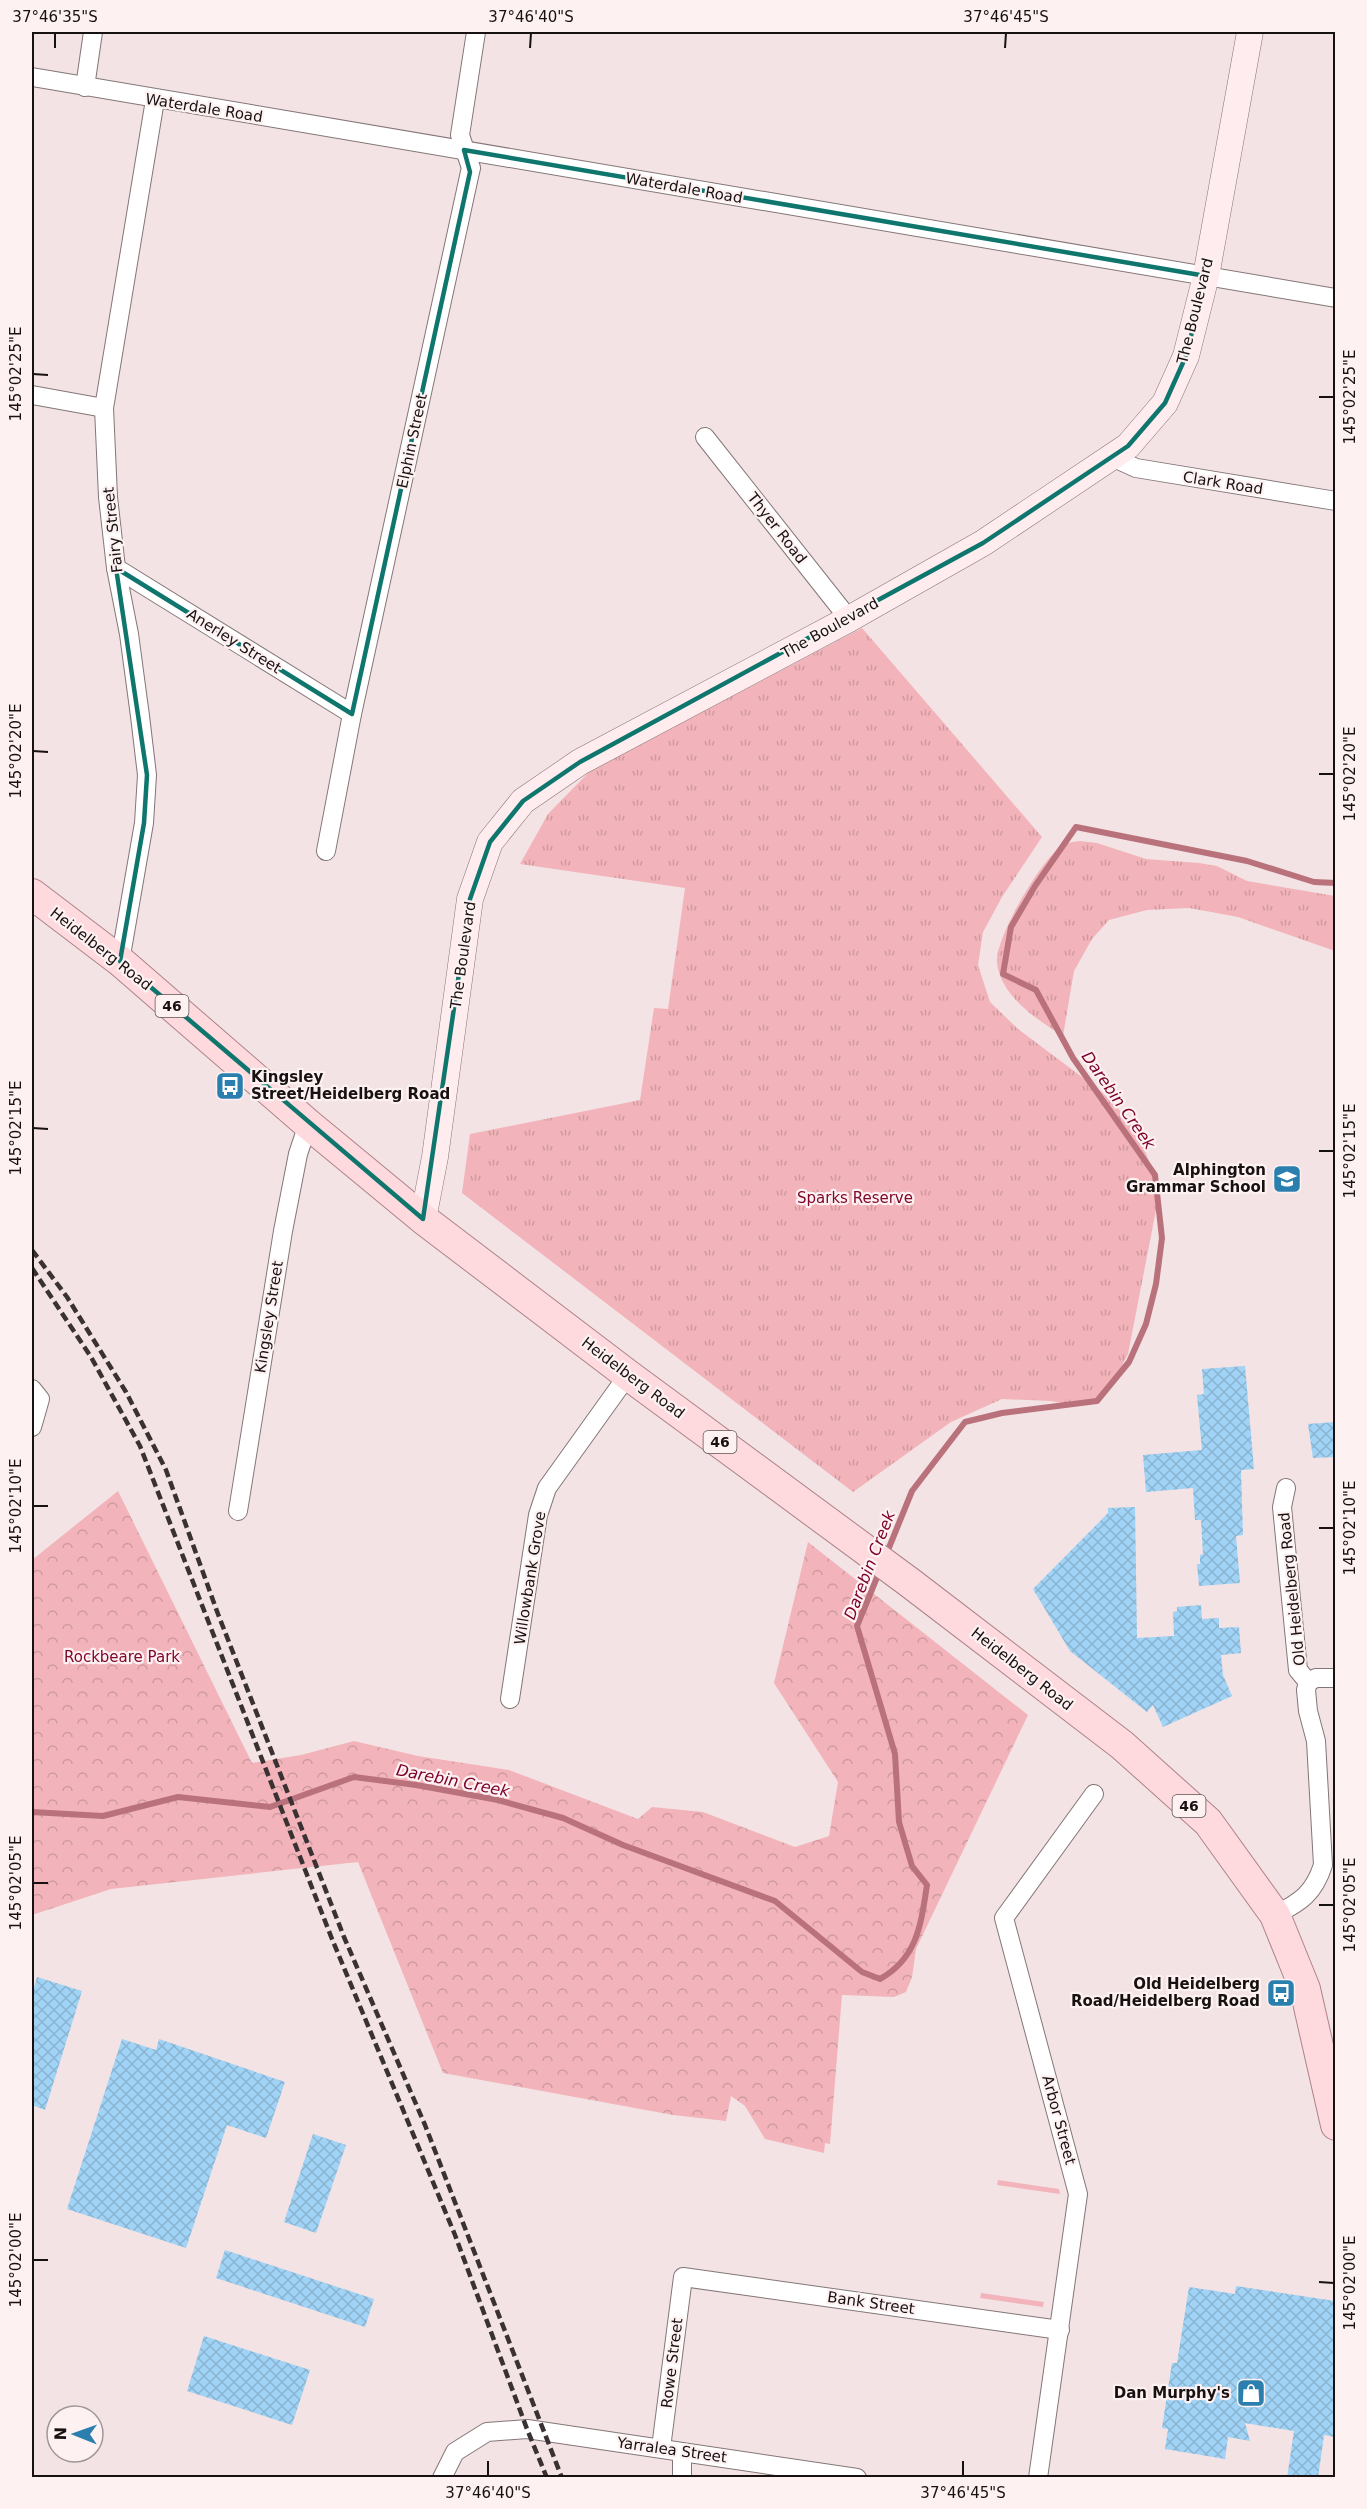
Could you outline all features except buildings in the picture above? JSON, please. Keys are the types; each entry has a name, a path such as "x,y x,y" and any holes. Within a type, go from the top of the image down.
{"main road":[{"name":"Heidelberg Road","path":"32,894 120,961 308,1124 423,1219 628,1375 909,1582 1122,1745 1208,1822 1275,1915 1305,1989 1335,2125"}],"street":[{"path":"85,87 93,32"},
{"name":"Elphin Street","path":"326,851 352,714 471,168 460,135 476,32"},
{"name":"The Boulevard","path":"423,1219 435,1157 470,899 490,842 523,801 580,762 849,619 983,543 1128,446 1165,403 1186,356 1206,276 1250,32"},
{"name":"Waterdale Road","path":"32,77 155,100 464,150 1335,298"},
{"name":"Fairy Street","path":"120,961 144,823 147,775 129,634 116,568 108,497 104,408 155,100"},
{"path":"32,395 104,408"},
{"name":"Thyer Road","path":"705,437 849,619"},
{"name":"Clark Road","path":"1112,457 1136,468 1335,501"},
{"name":"Anerley Street","path":"116,568 352,714"},
{"name":"Kingsley Street","path":"238,1511 283,1231 298,1154 308,1124"},
{"name":"Willowbank Grove","path":"510,1699 538,1515 547,1488 628,1375"},
{"path":"32,1427 36,1394"},
{"name":"Old Heidelberg Road","path":"1275,1915 1299,1903 1318,1882 1323,1865 1316,1741 1308,1711 1306,1690 1308,1682 1298,1670 1282,1507 1286,1488"},
{"path":"1308,1682 1316,1678 1335,1678"},
{"name":"Arbor Street","path":"1038,2478 1078,2202 1077,2185 1004,1918 1094,1794"},
{"name":"Bank Street","path":"683,2277 1060,2330"},
{"name":"Rowe Street","path":"661,2448 683,2277"},
{"name":"Yarralea Street","path":"442,2478 455,2452 487,2432 527,2429 857,2478"},
{"path":"682,2452 682,2478"}],"highlighted area":[{"path":"464,150 1206,276 1186,356 1165,403 1128,446 983,543 580,762 523,801 490,842 470,899 423,1219 120,961 144,823 147,775 116,568 352,714 470,172"}],"green space":[{"name":"Sparks Reserve","path":"862,628 1042,837 1002,897 983,932 978,965 990,1002 1018,1029 1102,1092 1126,1117 1142,1143 1157,1182 1156,1210 1128,1354 1110,1388 1094,1402 1078,1406 1051,1401 1002,1399 951,1422 853,1492 462,1193 470,1134 640,1100 654,1008 668,1009 685,888 520,864 548,814 590,771"},
{"path":"1080,841 1097,843 1146,859 1217,866 1247,881 1335,896 1335,951 1238,917 1189,908 1147,910 1109,920 1092,939 1074,971 1063,1036 1032,1015 1013,997 1005,987 997,963 998,952 1010,920 1030,885 1059,848"},
{"name":"Rockbeare Park","path":"118,1491 252,1763 301,1755 354,1741 418,1756 509,1770 638,1819 652,1807 703,1812 795,1847 829,1836 838,1782 774,1683 808,1542 1028,1715 916,1949 912,1977 906,1992 894,1997 842,1995 830,2144 825,2143 824,2153 765,2139 745,2106 731,2096 726,2121 673,2115 443,2073 358,1862 111,1889 32,1915 32,1560"},
{"path":"998,2180 1059,2189 1060,2194 997,2185"},
{"path":"981,2293 1044,2302 1043,2307 980,2298"}],"waterway":[{"name":"Darebin Creek","path":"886,1555 912,1491 965,1422 1002,1413 1097,1401 1129,1362 1146,1324 1156,1284 1162,1238 1155,1175 1073,1058 1036,990 1003,974 1011,927 1035,886 1076,827 1247,861 1314,882 1336,883"},
{"name":"Darebin Creek","path":"32,1812 103,1816 178,1797 270,1807 354,1777 416,1785 498,1800 563,1818 623,1845 775,1901 862,1972 880,1979 903,1961 910,1950 920,1926 927,1885 912,1866 899,1822 895,1754 857,1626 880,1570"}],"railway":[{"path":"32,1250 67,1297 126,1392 166,1470 218,1614 344,1937 425,2125 562,2478"},
{"path":"32,1268 91,1357 140,1446 332,1939 455,2235 547,2478"}],"place":[{"name":"Kingsley Street/Heidelberg Road","path":"230,1086"},
{"name":"Alphington Grammar School","path":"1287,1179"},
{"name":"Old Heidelberg Road/Heidelberg Road","path":"1281,1993"},
{"name":"Dan Murphy's","path":"1251,2393"}]}
